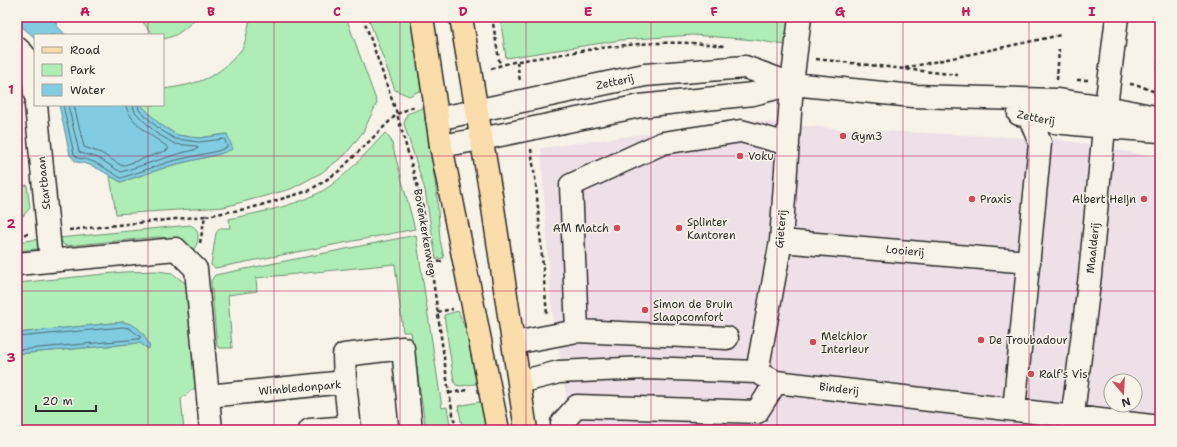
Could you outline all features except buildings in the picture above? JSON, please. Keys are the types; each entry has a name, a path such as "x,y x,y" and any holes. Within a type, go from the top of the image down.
{"main road":[{"path":"422,17 441,146 498,430"},
{"path":"461,17 478,110 481,139 520,382 526,430"}],"street":[{"name":"Gieterij","path":"766,377 781,241 792,84 800,17"},
{"name":"Maalderij","path":"1072,423 1090,275 1105,117 1117,17"},
{"path":"17,48 26,55 30,63 33,71 34,82"},
{"name":"Zetterij","path":"437,119 645,75 745,67 792,84 913,96 1056,100 1105,117 1160,131"},
{"name":"Zetterij","path":"441,146 640,106 753,94 792,84"},
{"name":"Zetterij","path":"913,96 1029,116 1054,122 1105,117 1160,118"},
{"name":"Startbaan","path":"36,106 51,261"},
{"path":"1014,410 1040,143 1029,116"},
{"path":"577,331 571,185 663,143 741,131 788,144"},
{"name":"Looierij","path":"781,241 1029,262"},
{"path":"17,264 176,249 196,269 211,430"},
{"path":"514,344 577,331 727,338"},
{"path":"345,382 344,355 403,348 411,430"},
{"name":"Binderij","path":"520,382 559,372 646,368 766,377 1014,410 1072,423 1160,427"},
{"path":"563,430 562,423 577,406 757,412 766,377"},
{"name":"Wimbledonpark","path":"208,396 345,382 350,428"},
{"path":"310,430 350,428"}],"path":[{"name":"Bovenkerkerweg","path":"363,17 397,114 422,202 449,393 456,430"},
{"path":"492,17 500,66"},
{"path":"902,68 1061,35"},
{"path":"472,78 500,66 517,62 562,54 638,44 706,44 728,47"},
{"path":"1155,91 1160,46"},
{"path":"795,57 963,75"},
{"path":"1109,82 1138,85 1160,94"},
{"path":"17,235 205,216 251,208 308,191 339,171 397,114 434,96"},
{"path":"536,185 548,337"},
{"path":"196,269 205,216"},
{"path":"431,263 442,261"},
{"path":"437,312 456,309"}],"shaded area":[{"path":"745,120 838,129 1056,139 1160,158 1160,430 572,430 551,303 541,148"}],"green space":[{"path":"140,17 197,17 186,28 168,38 164,39 164,34 153,34"},
{"path":"250,17 346,17 377,103 363,132 345,155 321,173 291,189 224,207 116,214 110,176 121,182 173,165 220,154 227,134 199,138 177,135 161,125 142,106 164,106 164,89 184,86 202,80 219,71 241,50 246,37"},
{"path":"368,17 411,17 421,90 409,96 395,90"},
{"path":"500,17 795,17 791,46 755,40 693,35 621,40 506,58"},
{"path":"425,107 437,196 440,240 444,258 436,259 425,190 404,124 407,114"},
{"path":"385,133 391,140 415,229 215,268 211,265 216,233 220,228 230,228 229,219 295,203 319,193 345,174"},
{"path":"27,185 30,208 22,217 17,217 17,186"},
{"path":"190,225 196,229 198,235 194,249 171,239 158,237 65,246 59,238"},
{"path":"416,235 442,408 447,407 451,430 426,430 411,332 403,332 395,264 256,278 257,291 228,295 232,348 220,348 217,346 211,281 215,275"},
{"path":"40,239 38,249 17,251 17,242"},
{"path":"158,271 172,273 185,283 192,297 203,381 181,399 184,430 17,430 17,354 140,343 148,349 130,324 123,322 17,333 17,283 124,272"},
{"path":"458,311 478,359 481,383 461,386 456,385 454,381 444,315"},
{"path":"484,401 489,430 463,430 458,406"}],"water":[{"path":"17,17 53,17 58,27 65,34 34,34 34,38 17,23"},
{"path":"59,106 142,106 161,125 177,135 199,138 227,134 233,149 220,154 173,165 121,182 88,164 76,162 70,155"},
{"path":"123,322 129,323 140,330 150,347 148,349 140,343 17,354 17,333"}],"place":[{"name":"Gym3","path":"843,136"},
{"name":"Voku","path":"740,156"},
{"name":"Praxis","path":"972,199"},
{"name":"Albert Heijn","path":"1144,199"},
{"name":"AM Match","path":"617,228"},
{"name":"Splinter Kantoren","path":"679,228"},
{"name":"Simon de Bruin Slaapcomfort","path":"645,310"},
{"name":"De Troubadour","path":"981,340"},
{"name":"Melchior Interieur","path":"813,342"},
{"name":"Ralf's Vis","path":"1031,374"}]}
